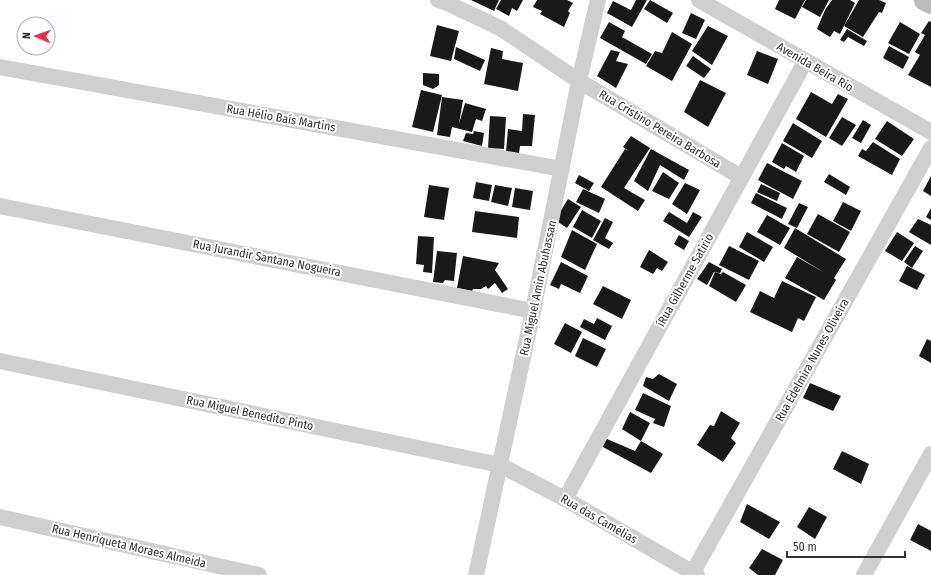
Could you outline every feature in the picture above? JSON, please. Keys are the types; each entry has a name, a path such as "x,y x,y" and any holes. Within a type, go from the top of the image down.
{"main road":[{"path":"925,0 931,3"}],"street":[{"name":"Rua Cristino Pereira Barbosa","path":"438,0 500,28 579,81 741,177"},
{"name":"Rua Miguel Amin Abuhassan","path":"476,575 533,311 579,81 598,0"},
{"name":"Avenida Beira Rio","path":"700,0 805,62 931,132"},
{"name":"íRua Gilherme Satirio","path":"565,499 805,62"},
{"name":"Rua Hélio Baís Martins","path":"0,67 562,169"},
{"name":"Rua Edelmira Nunes Oliveira","path":"695,574 931,148"},
{"name":"Rua Jurandir Santana Nogueira","path":"0,206 533,311"},
{"name":"Rua Miguel Benedito Pinto","path":"0,362 500,465"},
{"path":"864,575 931,454"},
{"name":"Rua das Camélias","path":"500,465 565,499 695,574"},
{"name":"Rua Henriqueta Moraes Almeida","path":"0,517 259,575"}],"building":[{"path":"471,0 499,0 494,11"},
{"path":"501,0 523,0 517,11 512,8 509,16 496,9"},
{"path":"537,0 567,0 573,3 568,11 570,13 564,27 540,14 542,11 533,7"},
{"path":"636,0 647,0 632,27 607,13 613,1 631,10"},
{"path":"650,0 673,13 667,23 644,9"},
{"path":"779,0 805,0 795,19 775,9"},
{"path":"806,0 829,0 820,17 802,7"},
{"path":"832,0 850,0 855,3 840,34 834,31 830,37 817,29 825,10"},
{"path":"859,0 879,0 886,3 882,13 879,12 863,37 844,26"},
{"path":"691,13 705,20 696,39 682,33"},
{"path":"929,21 931,22 931,87 908,75 920,55 915,52 925,35 921,33"},
{"path":"609,22 625,31 622,37 652,54 646,64 600,38"},
{"path":"900,22 920,34 909,54 888,43"},
{"path":"437,25 459,31 451,61 430,56"},
{"path":"708,26 728,36 712,65 692,51"},
{"path":"847,29 867,41 864,46 848,37 844,42 840,40"},
{"path":"672,32 692,44 672,81 646,66 655,51 662,53"},
{"path":"889,46 909,57 903,69 883,58"},
{"path":"456,47 485,60 480,71 454,59"},
{"path":"491,48 503,51 502,59 523,63 518,91 484,84"},
{"path":"611,50 620,52 616,61 628,64 616,88 597,76"},
{"path":"757,51 778,59 768,84 747,75"},
{"path":"693,56 711,69 704,78 686,66"},
{"path":"423,73 439,74 439,85 433,89 423,85"},
{"path":"700,80 726,93 708,127 684,112"},
{"path":"421,90 442,95 433,132 412,127"},
{"path":"811,92 832,104 838,94 848,99 826,137 796,119"},
{"path":"442,97 463,100 459,124 465,103 486,109 482,121 476,119 472,132 452,127 450,137 437,135"},
{"path":"523,114 535,115 532,146 520,146 519,153 506,152 508,129 522,131"},
{"path":"490,116 506,117 504,149 488,148"},
{"path":"842,117 856,125 842,146 829,138"},
{"path":"863,120 871,125 861,143 852,138"},
{"path":"887,121 914,139 902,156 875,139"},
{"path":"793,123 822,141 812,158 783,141"},
{"path":"474,131 484,133 482,146 463,141 466,133 473,134"},
{"path":"631,136 650,148 624,188 645,200 638,211 601,187 625,149 629,151 623,147"},
{"path":"873,142 900,159 892,175 858,156 862,149 866,151"},
{"path":"782,143 804,156 796,172 786,166 784,169 772,162"},
{"path":"651,149 689,170 684,180 660,165 648,191 634,181"},
{"path":"767,163 802,181 793,199 758,180"},
{"path":"663,172 679,183 669,199 652,191"},
{"path":"829,174 850,187 846,195 824,182"},
{"path":"579,175 594,183 589,191 575,183"},
{"path":"931,176 931,196 923,191"},
{"path":"476,182 492,185 489,201 473,198"},
{"path":"685,183 700,190 687,214 672,204"},
{"path":"761,184 780,193 777,201 757,192"},
{"path":"429,185 449,188 444,220 424,217"},
{"path":"495,185 512,188 508,206 491,202"},
{"path":"515,188 533,191 530,210 512,207"},
{"path":"583,189 605,199 599,213 576,202"},
{"path":"756,193 787,208 782,219 751,203"},
{"path":"568,199 581,207 567,228 555,220"},
{"path":"843,202 861,211 851,231 833,221"},
{"path":"799,203 808,207 797,228 788,224"},
{"path":"931,208 931,220 926,217"},
{"path":"582,210 601,221 592,238 573,227"},
{"path":"475,211 519,217 517,238 472,232"},
{"path":"669,212 687,223 693,212 702,217 689,237 663,221"},
{"path":"818,214 850,232 839,252 807,234"},
{"path":"767,215 790,228 780,245 757,232"},
{"path":"605,218 613,222 605,238 613,243 609,249 593,240"},
{"path":"918,219 931,225 931,245 909,232"},
{"path":"795,228 846,259 834,278 836,280 824,300 785,278 797,257 825,273 784,248"},
{"path":"572,230 597,244 585,270 561,257"},
{"path":"747,232 773,247 764,262 739,247"},
{"path":"897,232 914,243 902,261 885,251"},
{"path":"679,235 689,241 684,250 674,244"},
{"path":"418,236 434,237 432,273 423,272 424,265 416,264"},
{"path":"729,246 759,261 749,280 719,265"},
{"path":"915,246 923,251 912,268 904,262"},
{"path":"649,250 668,262 662,271 657,268 653,274 640,267"},
{"path":"437,251 457,253 454,281 445,280 443,283 433,282"},
{"path":"463,256 499,263 495,270 508,289 502,293 495,283 488,289 486,286 481,289 473,289 472,291 457,288"},
{"path":"561,262 588,276 580,293 561,284 559,289 550,285"},
{"path":"709,262 722,269 720,273 714,272 707,285 697,279"},
{"path":"907,266 925,275 917,290 899,281"},
{"path":"715,272 721,274 723,272 746,285 736,302 709,286"},
{"path":"782,281 816,297 804,321 798,318 792,332 750,312 760,291 774,298"},
{"path":"603,286 631,300 622,319 593,304"},
{"path":"597,318 612,326 605,340 580,327 584,319 594,324"},
{"path":"565,323 582,332 571,353 554,344"},
{"path":"583,338 606,349 597,367 575,356"},
{"path":"927,339 931,341 931,363 919,356"},
{"path":"659,374 677,384 669,401 643,386 646,377 653,379"},
{"path":"810,383 841,396 833,411 803,398"},
{"path":"643,393 671,406 664,427 653,423 655,419 635,410"},
{"path":"721,411 740,423 731,438 736,443 723,462 697,445 710,425 714,426"},
{"path":"630,412 650,423 641,441 622,429"},
{"path":"607,439 635,451 641,441 663,454 651,473 601,446"},
{"path":"842,451 869,464 861,484 833,469"},
{"path":"747,504 780,522 769,539 740,522"},
{"path":"809,507 827,517 815,539 797,527"},
{"path":"918,524 931,531 931,551 910,540"},
{"path":"762,549 783,560 775,575 758,575 749,568"}]}
